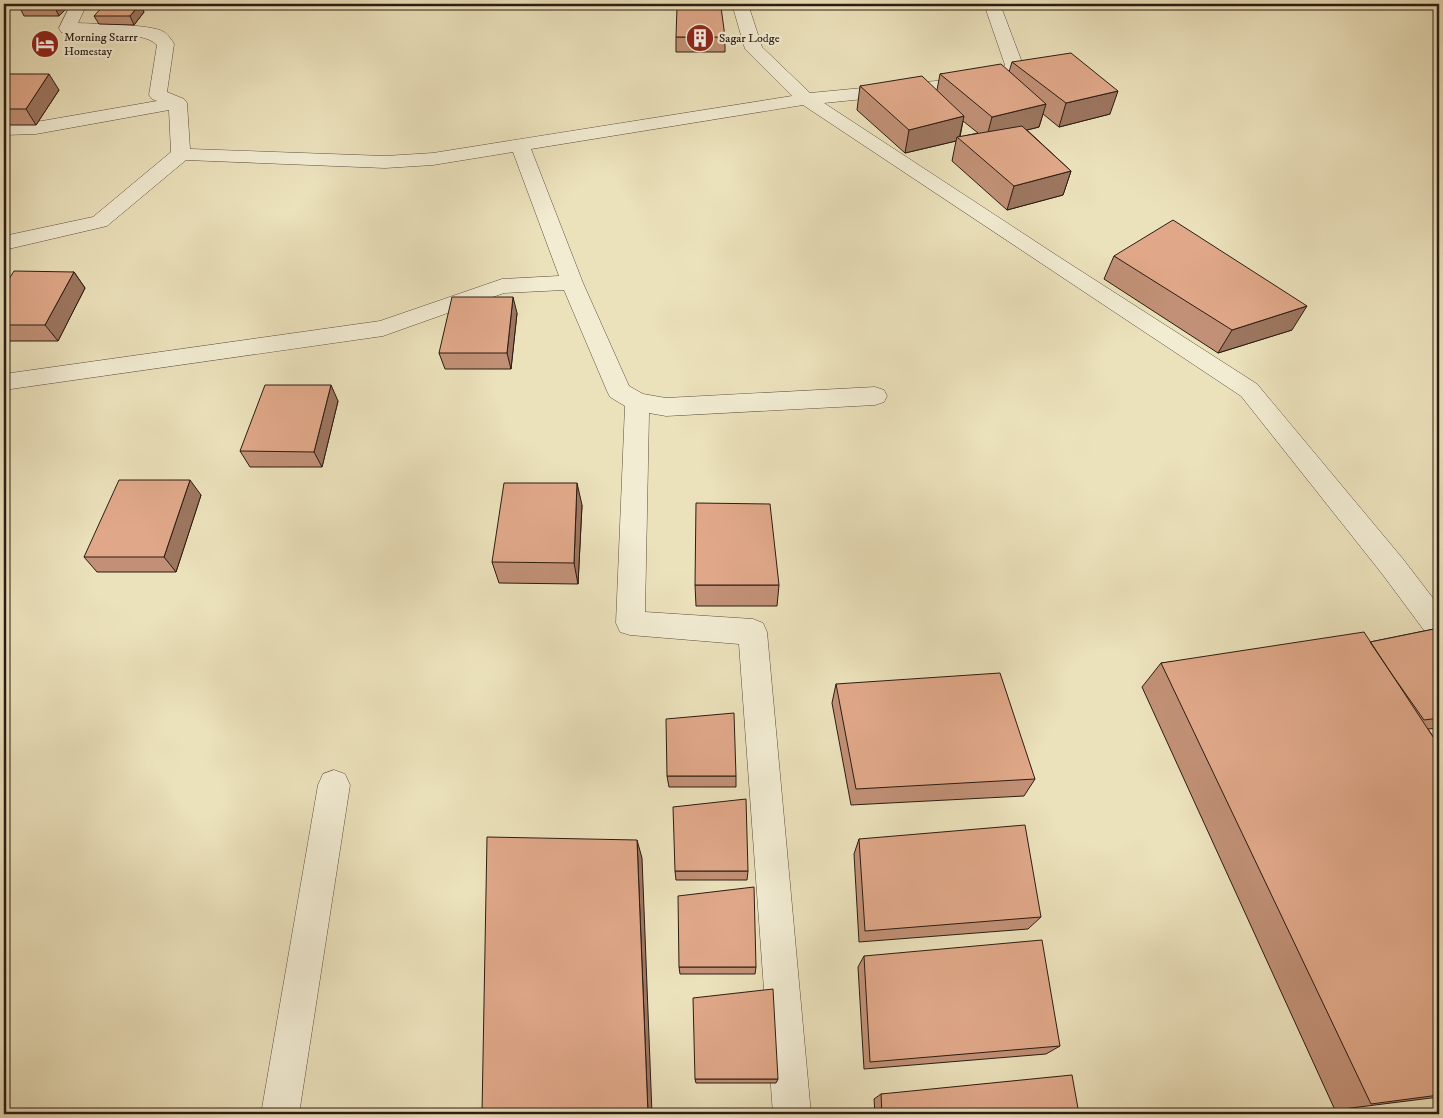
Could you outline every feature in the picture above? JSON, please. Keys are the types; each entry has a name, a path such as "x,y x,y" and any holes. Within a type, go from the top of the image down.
{"street":[{"path":"79,4 67,28 124,30 157,35 166,44 158,95 178,103"},
{"path":"740,4 754,49 806,100 1249,390 1429,602 1439,628"},
{"path":"4,243 100,222 180,154 385,162 433,159 806,100 992,81 1007,74 1014,65 992,4"},
{"path":"4,129 36,128 178,103"},
{"path":"178,103 180,154"},
{"path":"520,145 572,283 619,391 637,402 666,408 875,396"},
{"path":"4,382 383,328 502,286 572,283"},
{"path":"637,402 630,623 753,632 792,1114"},
{"path":"280,1114 334,785"}],"building":[{"path":"24,4 59,4 55,8 20,8"},
{"path":"105,4 140,4 130,16 94,16"},
{"path":"677,7 721,7 725,37 676,37"},
{"path":"1071,53 1118,91 1066,103 1012,62"},
{"path":"1001,64 1046,104 992,117 940,74"},
{"path":"4,74 49,74 26,109 4,109"},
{"path":"922,76 964,116 909,130 860,86"},
{"path":"1022,126 1071,171 1014,186 957,137"},
{"path":"1173,220 1307,306 1232,330 1114,256"},
{"path":"14,271 74,272 45,325 4,325 4,287"},
{"path":"452,297 513,297 507,353 439,353"},
{"path":"265,385 331,385 314,452 240,451"},
{"path":"119,480 190,480 164,557 84,557"},
{"path":"504,483 577,483 574,563 492,562"},
{"path":"696,503 770,504 779,585 695,585"},
{"path":"1439,628 1439,718 1424,720 1370,642"},
{"path":"1364,632 1439,746 1439,1095 1371,1104 1161,663"},
{"path":"1000,673 1035,779 856,789 836,684"},
{"path":"734,713 736,776 667,776 666,719"},
{"path":"1439,738 1439,746 1435,739"},
{"path":"746,799 748,871 675,871 673,807"},
{"path":"1025,825 1041,917 865,931 859,839"},
{"path":"487,837 637,840 648,1114 482,1114"},
{"path":"754,887 756,967 679,967 678,896"},
{"path":"1042,940 1060,1046 870,1062 864,956"},
{"path":"773,989 778,1079 695,1079 693,998"},
{"path":"1072,1075 1079,1114 882,1114 881,1094"}],"place":[{"name":"Sagar Lodge","path":"700,38"},
{"name":"Morning Starrr Homestay","path":"45,44"}]}
